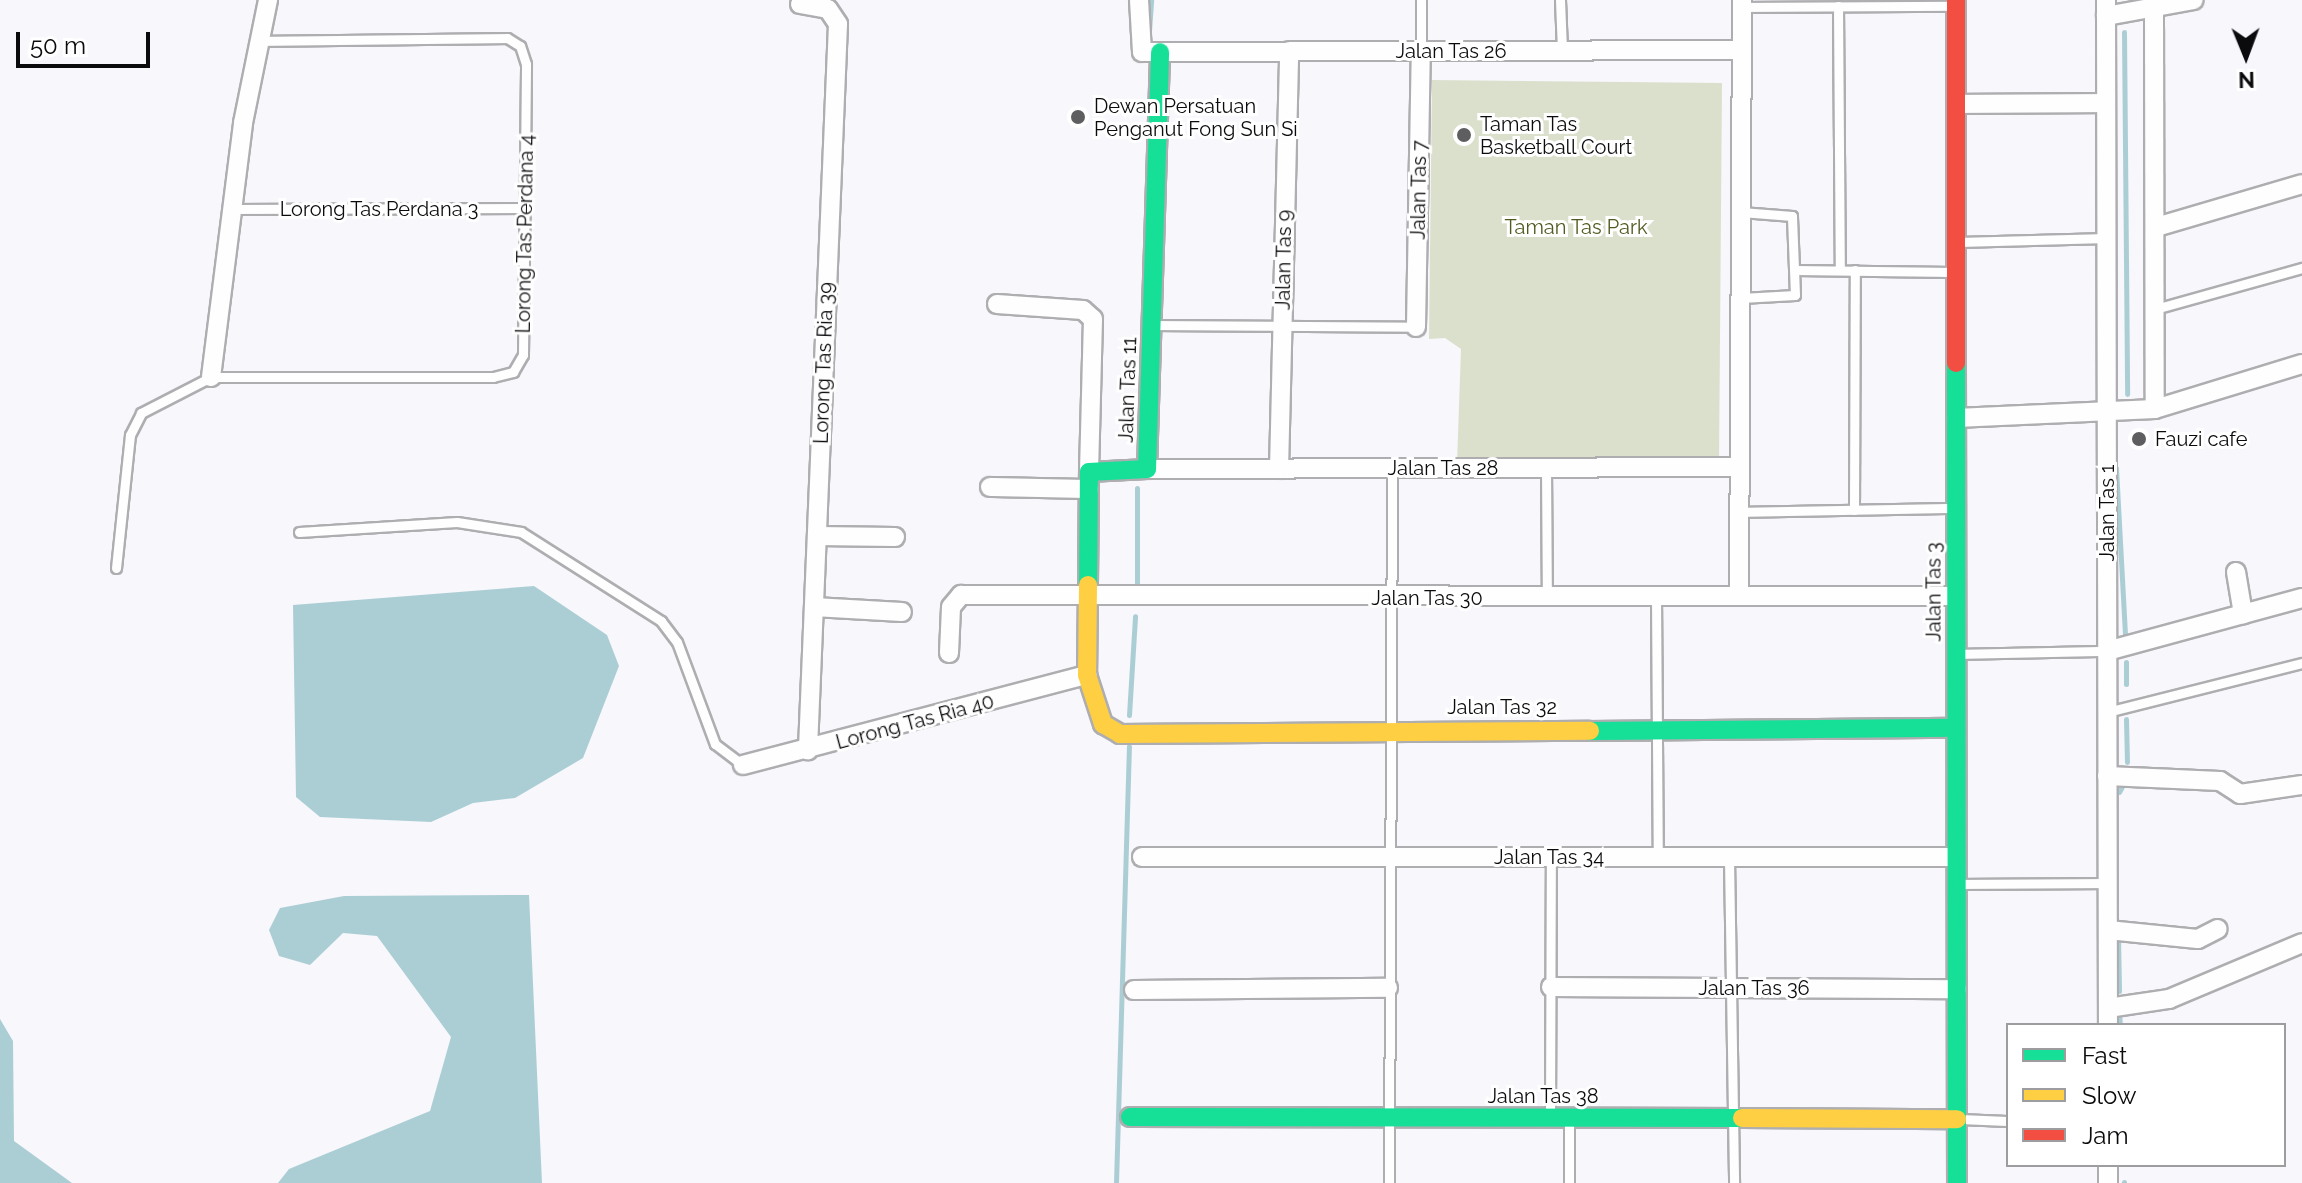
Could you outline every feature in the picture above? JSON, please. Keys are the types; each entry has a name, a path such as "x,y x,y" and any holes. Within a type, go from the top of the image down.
{"street":[{"path":"211,377 257,41 268,0"},
{"path":"1139,0 1139,50 1160,52"},
{"path":"2106,8 2154,10 2194,0"},
{"path":"1739,596 1742,3"},
{"name":"Jalan Tas 3","path":"1956,3 1957,1183"},
{"name":"Lorong Tas Ria 39","path":"800,4 828,9 838,24 808,750"},
{"name":"Jalan Tas 1","path":"2106,8 2108,1016"},
{"path":"2154,10 2155,409"},
{"name":"Jalan Tas 26","path":"1160,52 1742,50"},
{"name":"Jalan Tas 9","path":"1279,469 1289,51"},
{"name":"Jalan Tas 11","path":"1089,481 1147,469 1160,52"},
{"name":"Jalan Tas 7","path":"1416,327 1421,52"},
{"path":"1956,104 2106,103"},
{"path":"2156,227 2302,184"},
{"path":"997,304 1089,312 1087,675"},
{"path":"1956,418 2107,415 2155,409 2302,364"},
{"name":"Jalan Tas 28","path":"1147,469 1740,467"},
{"path":"990,487 1089,481"},
{"path":"817,536 895,537"},
{"path":"2236,572 2243,614"},
{"name":"Jalan Tas 30","path":"949,653 951,607 961,595 1391,598 1956,596"},
{"path":"2107,651 2302,598"},
{"path":"814,607 902,612"},
{"name":"Lorong Tas Ria 40","path":"743,765 1087,675"},
{"name":"Jalan Tas 32","path":"1087,675 1103,724 1120,734 1390,729 1956,728"},
{"path":"2107,776 2220,781 2240,794 2302,785"},
{"name":"Jalan Tas 34","path":"1142,857 1956,857"},
{"path":"2108,930 2198,939 2218,929"},
{"path":"2108,1016 2169,999 2302,943"},
{"name":"Jalan Tas 36","path":"1551,987 1957,989"},
{"path":"1134,990 1388,988"},
{"name":"Jalan Tas 38","path":"1130,1117 1957,1119"}],"lane":[{"path":"1421,0 1421,52"},
{"path":"1560,0 1562,50"},
{"path":"1742,3 1838,6 1956,3"},
{"path":"1838,6 1840,269"},
{"name":"Lorong Tas Perdana 4","path":"211,377 513,372 523,355 526,64 507,38 257,41"},
{"name":"Lorong Tas Perdana 3","path":"235,209 524,208"},
{"path":"1741,212 1792,216 1795,270 1794,297 1741,298"},
{"path":"1956,242 2107,238"},
{"path":"2155,309 2302,268"},
{"path":"1795,270 1956,272"},
{"path":"1854,510 1855,270"},
{"path":"1152,325 1416,327"},
{"path":"116,568 130,435 141,413 211,377"},
{"path":"1389,1183 1387,857 1392,468"},
{"path":"1546,468 1547,597"},
{"path":"1739,512 1956,508"},
{"path":"299,532 457,522 521,532 661,621 677,642 715,744 743,765"},
{"path":"1656,596 1658,857"},
{"path":"1956,654 2107,651"},
{"path":"2107,712 2302,663"},
{"path":"1551,857 1551,987 1559,1118 1569,1183"},
{"path":"1729,858 1735,988 1734,1183"},
{"path":"1956,884 2108,883"},
{"path":"1957,1119 2006,1121"}],"green space":[{"name":"Taman Tas Park","path":"1432,80 1722,83 1719,465 1457,463 1461,349 1445,338 1429,339"}],"water":[{"path":"534,586 607,635 619,666 583,758 515,798 473,803 431,822 320,817 296,797 293,605"},
{"path":"529,895 542,1183 278,1183 289,1169 430,1111 451,1037 377,936 343,933 310,965 279,956 269,930 280,908 344,896"},
{"path":"0,1019 13,1041 14,1141 72,1183 0,1183"}],"waterway":[{"path":"1149,31 1151,0"},
{"path":"2124,32 2127,394"},
{"path":"2116,468 2125,634"},
{"path":"1137,488 1137,589"},
{"path":"1129,715 1135,616"},
{"path":"2126,662 2126,684"},
{"path":"2126,719 2127,762"},
{"path":"1116,1183 1129,746"},
{"path":"2119,792 2125,781"},
{"path":"2118,937 2119,991"},
{"path":"2119,1012 2120,1023"}],"traffic: fast":[{"path":"1088,585 1089,472 1147,469 1160,52"},
{"path":"1956,363 1957,1183"},
{"path":"1590,731 1956,728"},
{"path":"1130,1117 1742,1118"}],"traffic: slow":[{"path":"1088,585 1087,675 1103,724 1120,734 1590,731"},
{"path":"1742,1118 1957,1119"}],"traffic: jam":[{"path":"1956,0 1956,363"}],"place":[{"name":"Dewan Persatuan Penganut Fong Sun Si","path":"1078,117"},
{"name":"Taman Tas Basketball Court","path":"1464,135"},
{"name":"Fauzi cafe","path":"2139,439"}]}
